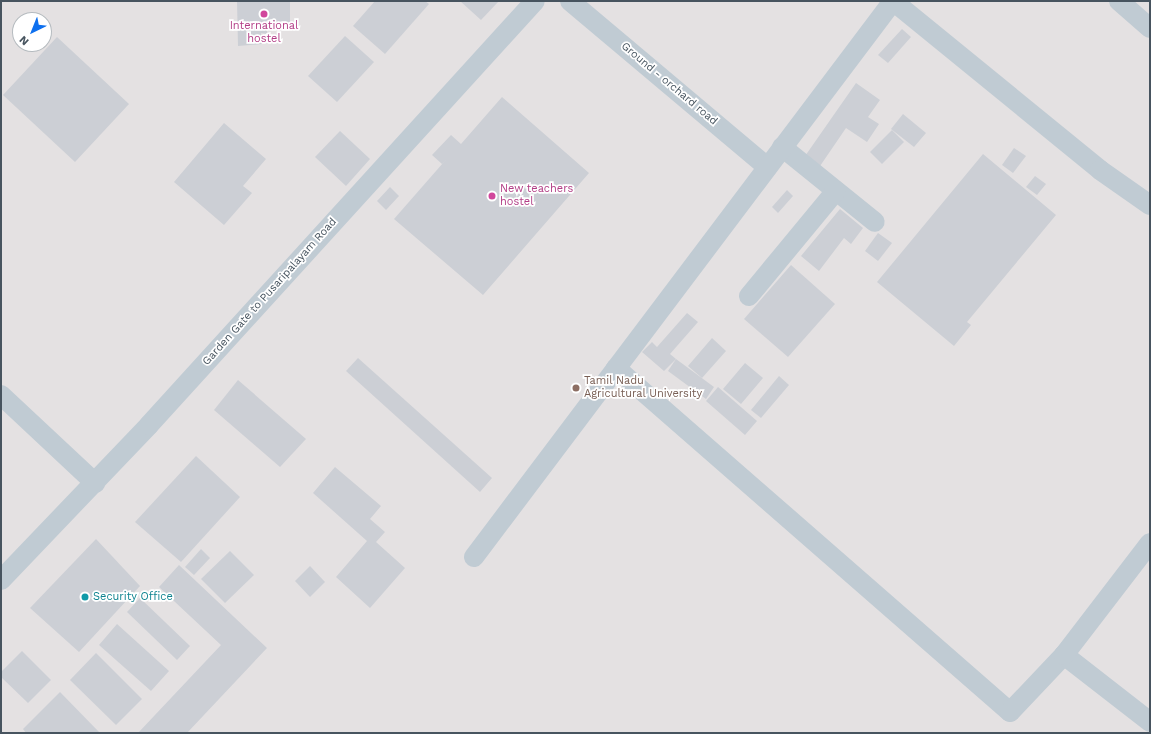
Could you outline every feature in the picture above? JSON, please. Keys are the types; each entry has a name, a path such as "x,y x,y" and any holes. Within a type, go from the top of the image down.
{"street":[{"name":"Garden Gate to Pusaripalayam Road","path":"1,580 95,483 535,1"},
{"name":"Ground - orchard road","path":"570,1 767,167"},
{"path":"474,556 893,1 1100,170 1150,205"},
{"path":"1119,1 1150,28"},
{"path":"782,147 874,222"},
{"path":"749,296 836,191"},
{"path":"616,368 1010,712 1064,655 1150,544"},
{"path":"1,394 95,483"},
{"path":"1064,655 1150,722"}],"shaded area":[{"name":"Tamil Nadu Agricultural University","path":"1,1 1150,1 1150,733 1,733"}],"building":[{"name":"International hostel","path":"237,1 290,1 290,26 267,28 267,34 261,33 262,44 238,46"},
{"path":"375,1 425,1 429,4 385,54 353,26"},
{"path":"460,1 499,1 481,20"},
{"path":"902,29 911,37 888,63 878,55"},
{"path":"345,36 374,62 337,102 308,76"},
{"path":"57,37 129,104 75,162 3,95 43,52 52,52 52,42"},
{"path":"856,83 880,100 868,117 879,124 867,142 846,128 818,169 803,159"},
{"name":"New teachers hostel","path":"502,97 589,173 483,295 394,219 450,155 442,164 432,155 451,135 461,144"},
{"path":"903,114 926,133 914,147 891,129"},
{"path":"224,123 266,159 243,186 252,193 224,225 174,182"},
{"path":"892,130 904,142 882,164 870,152"},
{"path":"340,131 370,159 346,186 315,157"},
{"path":"1014,148 1026,156 1013,173 1002,165"},
{"path":"983,154 1056,215 967,322 971,325 954,346 877,282"},
{"path":"1035,176 1046,184 1037,195 1026,187"},
{"path":"390,187 399,196 386,210 377,201"},
{"path":"787,190 793,196 778,213 772,207"},
{"path":"840,209 863,228 851,244 844,238 819,271 801,256"},
{"path":"878,233 892,243 878,261 865,251"},
{"path":"791,265 835,304 788,357 744,319"},
{"path":"687,313 698,322 670,354 676,359 664,371 642,352 652,342 657,347"},
{"path":"712,338 726,351 702,378 688,366"},
{"path":"358,358 492,478 480,492 346,371"},
{"path":"676,359 714,387 706,399 668,371"},
{"path":"745,363 763,378 741,404 723,389"},
{"path":"779,376 789,385 761,418 751,410"},
{"path":"238,380 306,439 280,467 214,410"},
{"path":"718,387 757,421 745,435 706,401"},
{"path":"196,456 240,497 181,562 135,522"},
{"path":"335,467 381,506 370,519 385,532 376,542 405,568 370,608 336,577 367,541 313,493"},
{"name":"Security Office","path":"96,539 140,586 79,652 30,608"},
{"path":"201,549 210,558 194,575 185,567"},
{"path":"230,551 254,575 225,603 201,579"},
{"path":"179,565 267,648 187,733 138,733 221,645 159,587"},
{"path":"310,566 325,582 310,597 295,581"},
{"path":"140,598 190,646 177,660 127,612"},
{"path":"117,624 169,671 151,691 99,645"},
{"path":"22,651 51,680 28,703 1,677 1,672"},
{"path":"96,653 142,699 116,725 70,680"},
{"path":"60,692 100,733 26,733 23,729"}],"place":[{"name":"International hostel","path":"264,14"},
{"name":"New teachers hostel","path":"492,196"},
{"name":"Tamil Nadu Agricultural University","path":"576,388"},
{"name":"Security Office","path":"85,597"}]}
